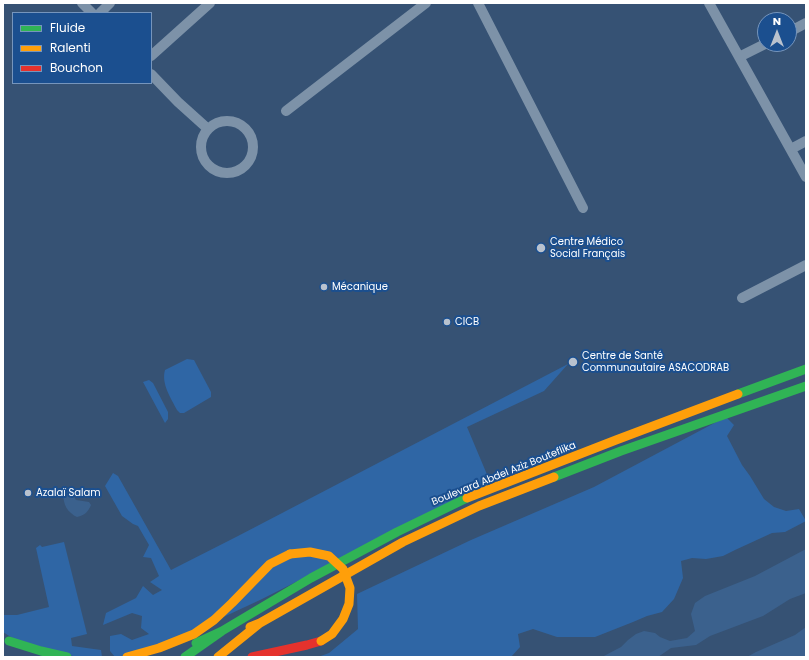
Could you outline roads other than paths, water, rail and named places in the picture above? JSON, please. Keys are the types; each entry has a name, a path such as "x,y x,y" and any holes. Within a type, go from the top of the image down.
{"main road":[{"name":"Boulevard Abdel Aziz Bouteflika","path":"185,657 222,631 311,578 397,532 470,497 616,440 806,369"},
{"name":"Boulevard Abdel Aziz Bouteflika","path":"260,623 403,542 479,506 621,451 806,386"},
{"path":"127,657 159,648 194,634 214,620 270,564 290,554 310,552 329,556 343,569 350,588 349,604 343,619 332,634 321,641 252,657"},
{"path":"185,657 260,623"},
{"path":"218,657 260,623"},
{"path":"157,657 222,631"},
{"path":"6,639 22,650 42,657"},
{"path":"6,639 41,651 67,657"}],"street":[{"path":"82,3 91,12"},
{"path":"101,12 110,3"},
{"path":"152,55 210,3"},
{"path":"286,111 426,3"},
{"path":"478,3 583,208"},
{"path":"709,3 806,177"},
{"path":"797,28 806,23"},
{"path":"740,57 757,48"},
{"path":"152,75 178,102 208,129"},
{"path":"230,121 239,124 246,129 252,140 253,150 250,160 244,167 234,172 225,173 215,170 207,165 201,154 200,144 202,136 208,129 215,124 230,121"},
{"path":"790,149 806,141"},
{"path":"742,298 806,264"}],"place":[{"name":"Centre Médico Social Français","path":"541,248"},
{"name":"Mécanique","path":"324,287"},
{"name":"CICB","path":"447,322"},
{"name":"Centre de Santé Communautaire ASACODRAB","path":"573,362"},
{"name":"Azalaï Salam","path":"28,493"}]}
